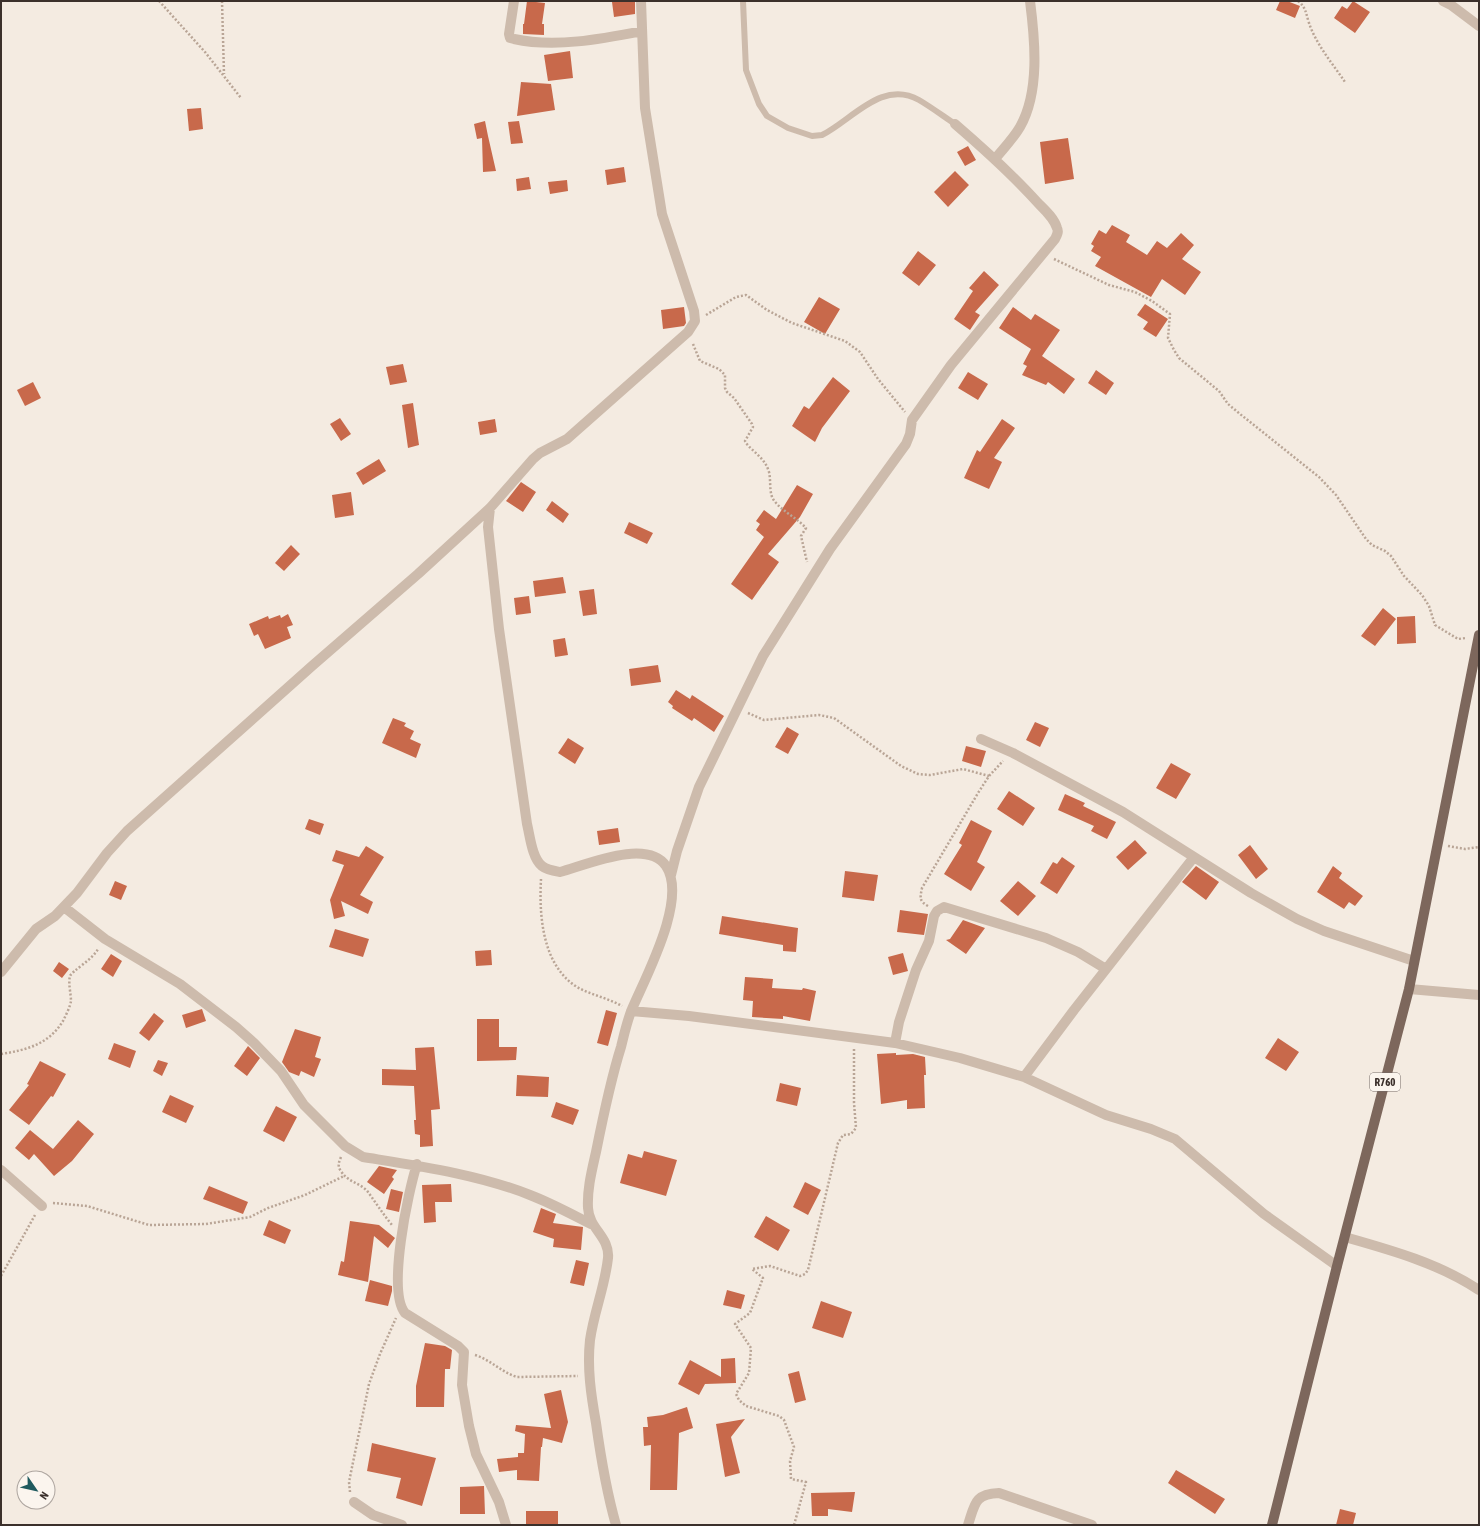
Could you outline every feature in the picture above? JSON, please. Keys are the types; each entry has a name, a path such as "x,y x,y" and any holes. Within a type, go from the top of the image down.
{"main road":[{"name":"R760","path":"1272,1525 1409,989 1479,637"}],"street":[{"path":"514,1 509,34 510,38 514,39 547,42 600,39 642,31"},
{"path":"1,972 36,929 55,916 64,907 127,831 312,666 418,574 490,508 540,453 567,439 688,332 695,321 676,252 662,214 646,108 641,1"},
{"path":"995,159 1020,127 1029,104 1035,60 1030,1"},
{"path":"1443,1 1451,5 1479,26"},
{"path":"591,1224 588,1209 589,1187 607,1092 631,1011 660,947 672,895 671,875 679,844 699,787 736,708 763,656 830,549 906,444 910,434 912,420 951,365 1056,239 1057,228 1053,219 995,159 954,124"},
{"path":"490,508 488,528 499,629 514,743 527,824 535,855 541,866 560,872 626,854 641,853 653,856 664,864 671,875"},
{"path":"981,739 1014,753 1123,812 1251,893 1298,919 1324,931 1414,961"},
{"path":"1024,1077 1194,857"},
{"path":"64,907 105,939 180,984 254,1043 281,1072 304,1105 344,1146 363,1156 417,1164 531,1195 591,1224 605,1240 608,1256 590,1341 588,1375 606,1490 616,1525"},
{"path":"895,1043 899,1022 916,970 929,941 932,923 937,911 944,907 1046,938 1078,952 1106,969"},
{"path":"1409,989 1479,995"},
{"path":"631,1011 689,1016 895,1043 960,1058 1024,1077 1106,1115 1151,1129 1175,1139 1264,1214 1337,1266"},
{"path":"417,1164 402,1238 398,1267 398,1300 401,1307 414,1320 458,1346 464,1352 462,1385 469,1426 476,1454 499,1502 506,1525"},
{"path":"1,1170 42,1206"},
{"path":"1345,1236 1394,1250 1426,1262 1479,1290"},
{"path":"968,1525 973,1508 980,1498 986,1494 999,1493 1092,1525"},
{"path":"354,1502 373,1515 402,1525"}],"lane":[{"path":"743,1 746,70 759,104 767,116 788,128 803,134 812,136 822,135 878,98 898,94 909,95 919,100 954,124"}],"path":[{"path":"159,1 224,75 242,98"},
{"path":"222,1 224,75"},
{"path":"1298,1 1306,10 1309,23 1318,44 1345,82"},
{"path":"1042,254 1083,271 1109,285 1140,295 1152,301 1170,314 1168,338 1180,358 1219,391 1228,404 1252,422 1280,447 1310,469 1336,495 1366,539 1372,545 1385,551 1391,556 1410,585 1422,595 1429,606 1435,625 1458,639 1479,637"},
{"path":"695,321 736,297 746,295 767,310 792,323 845,341 860,352 878,378 912,420"},
{"path":"688,332 697,358 706,365 725,374 725,388 727,392 734,398 752,424 753,427 745,441 759,455 768,471 772,498 780,507 798,519 806,528 801,536 812,578"},
{"path":"736,708 764,720 819,715 834,718 901,766 918,774 930,775 963,769 989,776"},
{"path":"937,911 921,902 920,898 922,888 989,776 1014,753"},
{"path":"1438,845 1466,849 1479,847"},
{"path":"541,866 540,900 542,925 556,966 566,979 578,987 613,1001 631,1011"},
{"path":"1,1054 24,1051 46,1041 57,1030 71,1002 70,976 74,971 94,957 105,939"},
{"path":"794,1525 806,1482 791,1479 790,1461 794,1447 784,1420 779,1416 746,1406 739,1400 736,1394 749,1373 751,1348 735,1324 750,1313 763,1278 752,1269 770,1266 800,1276 805,1274 808,1270 838,1143 843,1134 851,1134 856,1128 854,1103 854,1037"},
{"path":"344,1146 338,1165 344,1176 368,1192 377,1207 402,1238"},
{"path":"1,1276 42,1206 53,1203 87,1206 149,1225 206,1224 250,1217 268,1208 305,1195 344,1176"},
{"path":"354,1502 350,1493 349,1482 369,1384 380,1354 401,1307"},
{"path":"464,1352 493,1362 509,1375 517,1377 556,1378 588,1375"}],"building":[{"path":"527,1 545,3 542,24 544,24 544,35 523,34 523,24"},
{"path":"635,1 635,14 614,17 612,2"},
{"path":"1280,1 1287,1 1300,6 1295,18 1276,10"},
{"path":"1353,1 1370,12 1355,33 1334,18 1342,6 1347,9"},
{"path":"570,51 573,78 548,81 544,55"},
{"path":"521,82 551,84 555,110 517,116"},
{"path":"201,108 203,129 189,131 187,109"},
{"path":"485,121 496,171 483,172 482,138 477,139 474,124"},
{"path":"519,121 523,143 511,144 508,122"},
{"path":"1068,138 1074,179 1045,184 1040,142"},
{"path":"968,146 976,160 965,166 957,152"},
{"path":"624,167 626,182 607,185 605,170"},
{"path":"955,171 969,185 948,207 934,192"},
{"path":"529,177 531,189 517,191 516,179"},
{"path":"567,180 568,191 550,194 548,182"},
{"path":"1112,225 1130,235 1126,242 1147,255 1157,241 1167,248 1181,233 1194,245 1182,259 1201,272 1185,295 1162,279 1151,297 1095,266 1101,257 1091,251 1094,246 1091,244 1099,230 1106,234"},
{"path":"918,251 936,265 919,286 902,273"},
{"path":"984,271 999,285 975,312 980,315 970,330 954,319 973,291 969,288"},
{"path":"819,297 840,309 825,334 804,322"},
{"path":"1145,304 1168,319 1156,337 1143,329 1148,322 1137,315"},
{"path":"684,307 686,323 684,326 663,329 661,310"},
{"path":"1013,307 1031,320 1035,314 1060,330 1042,356 1075,379 1064,394 1048,382 1046,385 1022,375 1027,366 1023,364 1031,349 999,328"},
{"path":"403,364 407,382 390,385 386,367"},
{"path":"1096,370 1114,383 1106,395 1088,383"},
{"path":"968,372 988,384 978,400 958,388"},
{"path":"833,377 850,391 822,428 815,442 792,426 804,406 809,409"},
{"path":"33,382 41,398 25,406 17,390"},
{"path":"413,403 419,445 408,448 402,405"},
{"path":"340,418 351,434 341,441 330,424"},
{"path":"495,419 497,432 480,435 478,422"},
{"path":"1002,419 1015,428 994,458 1002,462 989,489 964,478 977,450 980,452"},
{"path":"379,459 386,471 363,485 356,473"},
{"path":"521,482 536,492 523,512 506,501"},
{"path":"797,485 813,494 800,517 768,554 779,562 752,600 731,584 764,537 756,530 760,524 756,521 764,510 776,519"},
{"path":"351,492 354,515 335,518 332,495"},
{"path":"552,501 569,514 563,523 546,510"},
{"path":"629,522 653,533 647,544 624,533"},
{"path":"291,545 300,554 284,571 275,563"},
{"path":"563,577 566,593 535,597 533,581"},
{"path":"594,589 597,614 583,616 579,591"},
{"path":"529,596 531,613 516,615 514,598"},
{"path":"1383,608 1396,619 1375,646 1361,636"},
{"path":"288,614 293,625 287,627 291,638 265,649 258,634 254,636 249,624 268,616 269,619 280,615 281,618"},
{"path":"1415,616 1416,643 1397,644 1397,617"},
{"path":"565,638 568,655 555,657 553,640"},
{"path":"658,665 661,682 631,686 629,669"},
{"path":"676,690 690,699 692,695 724,716 714,732 694,718 692,721 672,708 673,706 668,702"},
{"path":"393,718 406,723 404,726 414,731 410,739 421,744 416,758 382,743"},
{"path":"1035,722 1049,728 1040,747 1026,740"},
{"path":"787,727 799,734 788,754 775,747"},
{"path":"568,738 584,748 575,764 558,753"},
{"path":"966,746 986,751 981,767 962,761"},
{"path":"1171,763 1191,774 1176,799 1156,788"},
{"path":"1009,791 1035,808 1023,826 997,809"},
{"path":"1065,794 1085,803 1083,806 1116,822 1107,839 1091,831 1094,826 1058,810"},
{"path":"309,819 324,824 320,835 305,829"},
{"path":"971,820 992,831 977,862 985,867 971,891 944,874 962,845 959,843"},
{"path":"618,828 620,842 599,845 597,831"},
{"path":"1135,840 1147,853 1128,870 1116,857"},
{"path":"1250,845 1268,869 1256,879 1238,855"},
{"path":"366,846 384,857 360,895 373,902 368,914 341,901 345,916 334,919 330,900 344,865 332,861 336,850 359,857"},
{"path":"1062,857 1075,866 1057,894 1040,883 1053,862 1057,864"},
{"path":"1196,866 1219,882 1206,900 1182,882"},
{"path":"1333,866 1342,873 1339,878 1363,896 1355,906 1349,902 1344,909 1317,892"},
{"path":"845,871 878,875 874,901 842,897"},
{"path":"115,881 127,886 121,900 109,895"},
{"path":"1018,881 1036,896 1018,916 1000,901"},
{"path":"900,910 928,914 924,935 897,932"},
{"path":"722,916 798,928 796,952 783,951 783,945 719,934"},
{"path":"963,920 985,928 966,954 946,940 950,939"},
{"path":"335,929 369,939 363,957 329,947"},
{"path":"491,950 492,965 476,966 475,951"},
{"path":"903,953 908,971 893,975 888,957"},
{"path":"111,954 122,961 113,977 101,969"},
{"path":"59,962 69,969 62,978 53,971"},
{"path":"745,977 773,979 772,988 802,990 803,988 816,991 810,1021 783,1016 783,1019 752,1017 753,1001 743,1000"},
{"path":"202,1009 206,1021 186,1028 182,1015"},
{"path":"606,1010 617,1013 608,1046 597,1043"},
{"path":"154,1013 164,1021 149,1041 139,1033"},
{"path":"477,1019 499,1019 499,1047 517,1047 516,1060 477,1061"},
{"path":"295,1029 321,1037 315,1057 321,1059 314,1077 301,1071 299,1076 289,1072 282,1062"},
{"path":"1278,1038 1299,1052 1286,1071 1265,1058"},
{"path":"114,1043 136,1051 130,1068 108,1059"},
{"path":"248,1046 260,1058 247,1076 234,1066"},
{"path":"434,1047 440,1109 431,1110 433,1146 420,1147 420,1135 415,1134 414,1120 416,1120 414,1086 382,1085 382,1069 416,1070 415,1048"},
{"path":"896,1053 896,1055 913,1054 925,1057 925,1108 907,1109 907,1100 881,1104 877,1054"},
{"path":"158,1060 168,1063 162,1076 153,1071"},
{"path":"40,1061 66,1074 53,1097 51,1096 29,1125 9,1110 29,1085 27,1084"},
{"path":"517,1075 549,1077 548,1097 516,1096"},
{"path":"780,1083 801,1088 797,1106 776,1101"},
{"path":"170,1095 194,1106 186,1123 162,1112"},
{"path":"556,1102 579,1110 573,1125 551,1117"},
{"path":"276,1106 297,1117 284,1142 263,1131"},
{"path":"78,1120 94,1134 72,1161 54,1176 34,1154 29,1160 15,1148 30,1130 53,1149"},
{"path":"644,1151 677,1160 666,1196 620,1183 628,1154 642,1158"},
{"path":"379,1166 397,1170 392,1177 394,1179 384,1194 367,1182"},
{"path":"805,1182 821,1190 808,1215 793,1207"},
{"path":"451,1184 452,1202 435,1202 436,1222 424,1223 422,1185"},
{"path":"209,1186 248,1202 243,1214 203,1199"},
{"path":"391,1189 403,1192 399,1212 386,1209"},
{"path":"541,1208 556,1214 553,1223 583,1227 581,1250 553,1247 554,1239 533,1232"},
{"path":"766,1216 790,1230 778,1251 754,1237"},
{"path":"269,1220 291,1230 285,1244 263,1235"},
{"path":"350,1221 379,1225 395,1238 388,1248 374,1236 368,1282 338,1275 341,1261 344,1262"},
{"path":"576,1260 589,1263 584,1286 570,1283"},
{"path":"370,1280 392,1286 388,1306 365,1301"},
{"path":"727,1290 745,1295 741,1309 723,1305"},
{"path":"821,1301 852,1312 843,1338 812,1328"},
{"path":"425,1343 445,1346 452,1350 450,1369 445,1369 444,1407 416,1407 416,1386"},
{"path":"735,1358 736,1383 705,1384 699,1395 678,1384 690,1360 721,1377 721,1359"},
{"path":"799,1371 806,1400 795,1403 788,1374"},
{"path":"561,1390 568,1422 562,1443 543,1438 539,1481 517,1480 517,1470 499,1472 497,1459 518,1457 518,1453 524,1453 525,1434 515,1431 516,1425 551,1428 544,1394"},
{"path":"687,1407 693,1428 679,1433 677,1490 650,1490 651,1445 644,1446 643,1427 648,1427 647,1417 663,1415"},
{"path":"745,1419 731,1437 740,1473 725,1477 716,1424"},
{"path":"372,1443 436,1458 422,1506 396,1498 401,1478 367,1471"},
{"path":"1176,1470 1225,1499 1215,1514 1168,1483"},
{"path":"484,1486 485,1514 460,1514 460,1487"},
{"path":"855,1492 852,1512 828,1509 828,1516 812,1516 811,1493"},
{"path":"1340,1509 1356,1513 1353,1525 1336,1525"},
{"path":"526,1511 558,1511 558,1525 526,1525"}]}
